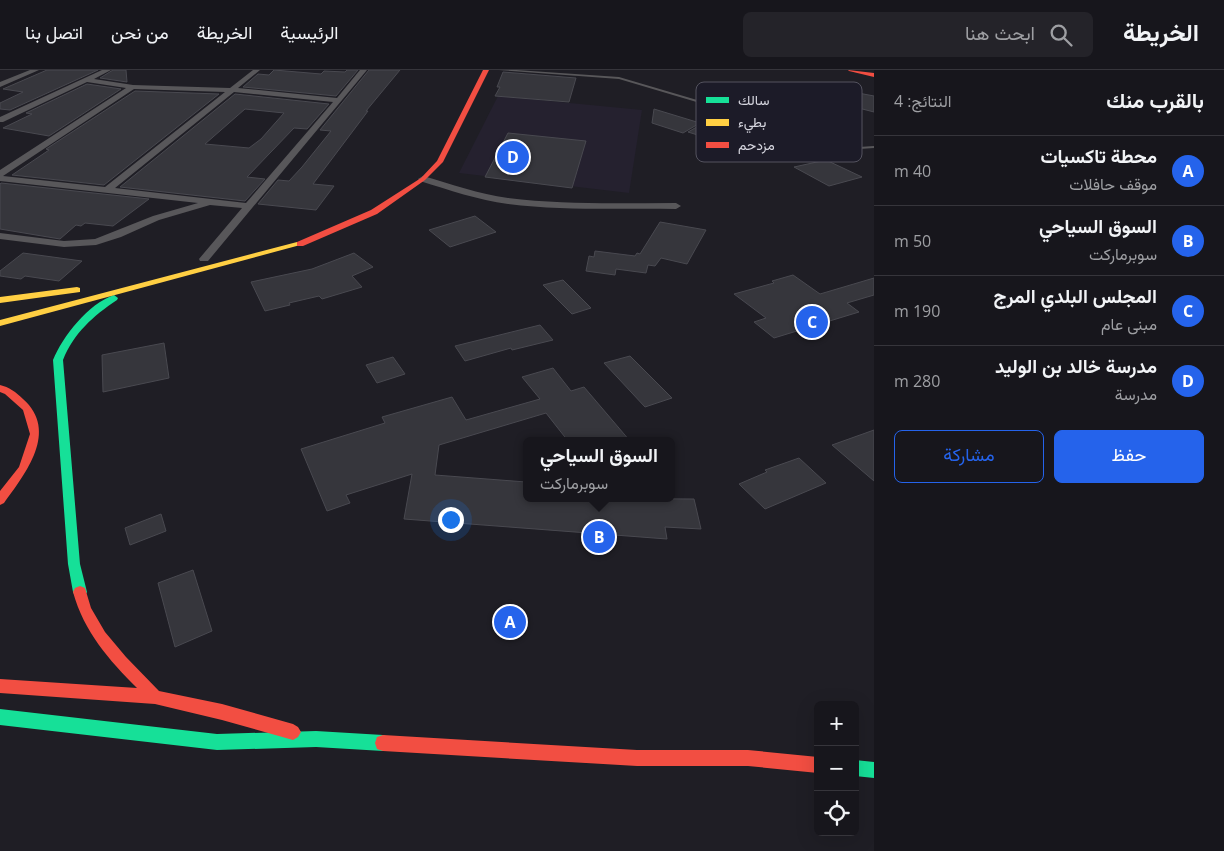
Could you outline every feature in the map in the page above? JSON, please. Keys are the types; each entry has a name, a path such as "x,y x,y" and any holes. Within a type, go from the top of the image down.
{"main road":[{"path":"108,282 284,238 327,223 362,207 402,183 420,169 436,150 476,70"},
{"path":"0,323 273,251 319,236 374,212 423,180 440,162 486,70"},
{"path":"851,70 874,75"},
{"path":"156,697 103,642 82,603 74,564 58,372 62,348 77,326 98,308 134,288 162,269"},
{"path":"0,300 81,289 0,311"},
{"path":"0,388 9,392 28,408 35,434 24,468 0,500"},
{"path":"0,686 156,697 222,712 316,739"},
{"path":"0,717 217,742 316,739 637,758 748,758 814,764"},
{"path":"0,722 29,719"},
{"path":"859,768 874,770"}],"street":[{"path":"0,85 36,70"},
{"path":"2,118 108,70"},
{"path":"108,190 257,70"},
{"path":"204,259 364,70"},
{"path":"85,80 133,87 232,90 338,100"},
{"path":"0,174 133,87"},
{"path":"0,178 249,206"},
{"path":"423,180 468,193 509,201 578,205 676,206"},
{"path":"156,218 169,196"},
{"path":"0,236 64,244 80,244 117,236 156,218 215,201"}],"lane":[{"path":"501,70 619,78 696,101"}],"shaded area":[{"path":"498,96 642,110 629,193 459,173"}],"building":[{"path":"47,70 98,70 10,110 0,109 0,103 23,92 3,89"},
{"path":"113,70 126,70 127,82 100,78"},
{"path":"274,70 321,74 324,71 345,72 347,70 358,70 336,96 243,87 258,74 269,75"},
{"path":"369,70 400,70 366,111 368,111 313,184 334,186 316,210 258,204 278,180 289,181 302,167 331,131 320,130"},
{"path":"503,72 576,78 569,102 495,96 500,87 497,87"},
{"path":"87,84 121,89 49,136 3,128 32,114 26,113"},
{"path":"135,91 219,94 104,185 12,175 49,150 46,149"},
{"path":"235,94 329,104 307,129 294,128 247,177 265,179 245,201 120,187","holes":["245,109 284,113 261,139 249,148 205,144"]},
{"path":"862,94 874,96 874,112 862,109"},
{"path":"654,109 696,122 696,125 683,133 652,123"},
{"path":"696,127 696,134 688,132"},
{"path":"508,133 586,141 572,188 485,177"},
{"path":"817,162 830,162 862,177 829,186 794,167"},
{"path":"0,184 149,199 113,226 85,223 81,226 76,225 60,239 0,229"},
{"path":"475,216 496,232 450,247 429,230"},
{"path":"660,222 706,230 687,264 661,258 655,266 648,265 646,273 616,269 615,275 586,271 589,256 594,257 595,251 635,256 637,253 640,254"},
{"path":"23,253 82,261 59,281 25,276 21,279 0,276 0,271"},
{"path":"354,253 373,267 352,276 362,287 322,299 319,296 265,311 251,282 312,269"},
{"path":"793,275 820,294 874,278 874,295 847,303 859,312 774,338 754,322 766,318 734,294 774,283 772,281"},
{"path":"563,280 591,308 572,314 543,285"},
{"path":"540,325 553,340 512,350 511,348 465,361 455,346"},
{"path":"164,343 169,378 103,392 102,355"},
{"path":"630,356 672,398 645,407 604,363"},
{"path":"393,357 405,374 377,383 366,365"},
{"path":"553,368 571,391 584,387 627,437 565,437 546,413 439,445 435,475 523,482 523,502 675,502 675,499 694,499 701,529 665,527 667,539 404,519 412,474 346,495 350,503 327,511 301,449 385,423 382,417 452,397 466,420 540,399 522,377"},
{"path":"874,430 874,481 832,445"},
{"path":"799,458 826,483 765,509 739,484 767,472 765,470"},
{"path":"161,514 166,531 130,545 125,528"},
{"path":"193,570 212,631 175,647 158,583"}],"traffic: fast":[{"path":"80,592 74,564 58,360 67,340 80,324 114,298"},
{"path":"0,717 217,742 316,739 383,743"},
{"path":"859,768 874,770"}],"traffic: slow":[{"path":"0,323 300,244"},
{"path":"0,300 77,290"}],"traffic: jam":[{"path":"300,244 374,212 423,179 440,162 486,70"},
{"path":"851,70 874,75"},
{"path":"0,388 9,392 28,409 35,434 24,468 0,500"},
{"path":"80,592 84,608 100,636 121,662 155,697"},
{"path":"0,686 155,697 222,712 293,732"},
{"path":"383,743 637,758 748,758 814,765"}],"place":[{"name":"مدرسة خالد بن الوليد","path":"513,157"},
{"name":"المجلس البلدي المرج","path":"812,322"},
{"name":"السوق السياحي","path":"599,537"},
{"name":"محطة تاكسيات","path":"510,622"}]}
